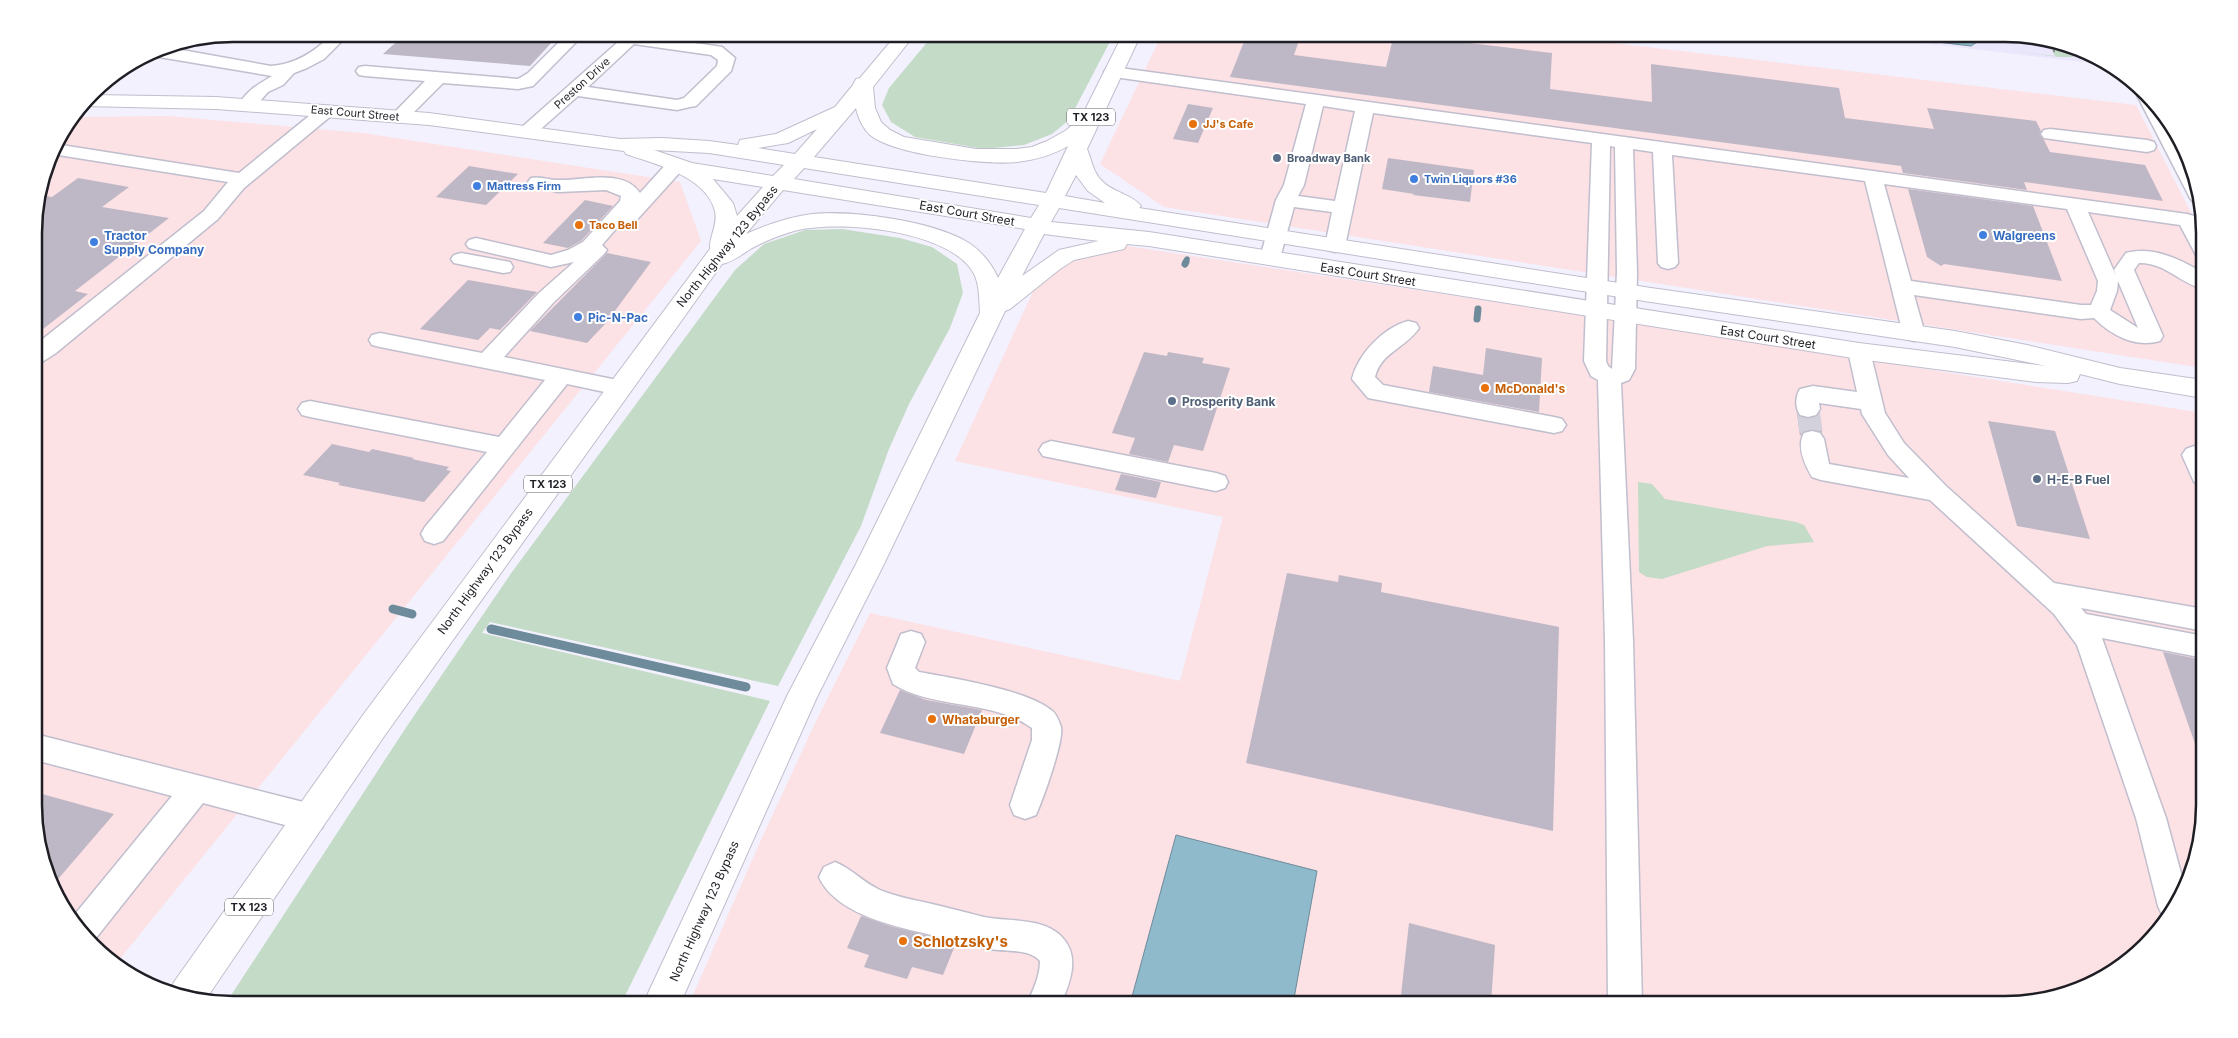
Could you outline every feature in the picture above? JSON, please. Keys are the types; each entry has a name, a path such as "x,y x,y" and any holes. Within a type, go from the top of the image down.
{"main road":[{"name":"TX 123","path":"800,161 899,42"},
{"name":"TX 123","path":"1053,201 1078,151 1090,119 1128,42"},
{"path":"863,83 870,120 877,130 891,138 916,146 972,156 1000,158 1022,156 1044,150 1064,142 1090,119"},
{"name":"East Court Street","path":"95,101 247,105 399,117 620,145 662,144 709,147 1597,286 1626,303 1858,351 2036,374 2120,376"},
{"path":"709,147 744,145 781,139 822,121 845,107"},
{"name":"East Court Street","path":"620,145 682,167 1002,218 1063,231 1149,239 1597,310 1626,303 1914,334 2027,353 2120,376 2196,388"},
{"path":"1078,151 1083,172 1094,186 1119,202 1159,218"},
{"name":"North Highway 123 Bypass","path":"191,991 374,725 619,387 710,264 778,183 800,161"},
{"path":"682,167 708,185 722,201 728,216 727,231 710,264"},
{"name":"North Highway 123 Bypass","path":"666,996 803,694 870,564 992,313 1053,201"},
{"path":"710,264 734,249 786,226 813,220 848,221 925,233 954,243 972,255 984,272 989,285 992,313"},
{"path":"992,313 1046,268 1067,255 1092,248 1149,239"}],"street":[{"path":"170,54 279,71 313,58 333,42"},
{"path":"365,70 518,84 527,82 534,77 568,42"},
{"name":"Preston Drive","path":"528,132 627,42"},
{"path":"575,90 677,105 690,102 725,66 727,58 716,51 666,42"},
{"path":"247,105 262,88 277,81 279,71"},
{"path":"1113,72 2187,220 2196,237"},
{"path":"399,117 438,78"},
{"path":"1270,258 1286,200 1294,185 1316,100"},
{"path":"1335,246 1365,107"},
{"path":"42,352 210,215 243,179 326,111"},
{"path":"2162,126 2183,165"},
{"path":"2050,134 2147,146"},
{"path":"1601,139 1595,361 1599,371 1609,377 1621,375 1624,369 1626,303 1624,143"},
{"path":"1662,148 1668,263"},
{"path":"61,150 243,179"},
{"path":"488,360 546,298 569,278 682,167"},
{"path":"1873,177 1914,334"},
{"path":"476,244 551,261 575,255 590,246 630,202 631,194 624,187 602,184 557,186 538,182"},
{"path":"1286,200 1343,208"},
{"path":"2075,205 2108,281 2107,291 2099,312"},
{"path":"1901,286 2082,312 2099,312 2108,320 2132,334 2152,336 2124,270 2133,257 2142,256 2161,259 2172,263 2196,278"},
{"path":"461,259 569,278"},
{"path":"1400,334 1367,363 1363,379 1376,392 1386,396 1554,425"},
{"path":"380,340 619,387"},
{"path":"1858,351 1874,414 1896,449 1937,492 2048,592 2078,623 2090,642 2151,818 2172,897"},
{"path":"434,534 562,375"},
{"path":"1609,377 1620,641 1621,836 1625,996"},
{"path":"1808,409 1808,395 1813,394 1871,402"},
{"path":"310,409 505,447"},
{"path":"1812,439 1816,463 1822,471 1937,492"},
{"path":"1051,450 1216,482"},
{"path":"2048,592 2196,619"},
{"path":"2078,623 2196,645"},
{"path":"911,642 902,668 903,676 913,682 1023,708 1044,720 1048,730 1046,740 1025,805"},
{"path":"42,749 310,818"},
{"path":"85,925 196,789"},
{"path":"835,877 844,887 872,902 991,934 1031,938 1047,945 1055,954 1056,968 1047,996"}],"path":[{"path":"2053,51 2056,51 2055,49"}],"shaded area":[{"path":"1158,42 1604,42 2136,105 2195,220 2196,367 1164,207 1100,164"},
{"path":"1912,42 2005,42 2030,44 2054,49 2091,63"},
{"path":"2134,92 2156,117 2176,149 2189,184 2194,205"},
{"path":"168,116 363,133 680,182 701,241 120,958 90,931 62,889 46,842 42,805 42,233 46,196 57,160 68,138 82,117"},
{"path":"1127,246 1659,327 2196,412 2196,805 2194,830 2189,854 2181,878 2170,900 2140,940 2100,970 2078,981 2054,989 2030,994 2005,996 693,996 760,842 817,719 870,613 1180,681 1223,517 955,461 1037,283 1062,263 1115,247"}],"green space":[{"path":"927,42 1110,42 1069,120 1052,134 1024,145 984,149 915,137 891,122 882,105 889,88"},
{"path":"2052,48 2074,57 2059,57 2014,51 2055,56"},
{"path":"842,229 900,238 932,247 957,264 963,293 950,328 909,404 889,449 861,526 778,686 490,622 482,633 770,701 625,996 231,996 407,726 512,572 735,270 764,244 805,230"},
{"path":"1638,482 1652,484 1665,499 1796,522 1804,525 1814,542 1767,546 1662,579 1647,577 1639,572"}],"water":[{"path":"1937,42 1977,42 1971,46"},
{"path":"1176,835 1317,871 1294,996 1132,996"}],"building":[{"path":"396,42 552,42 530,66 383,54"},
{"path":"1244,42 1299,42 1294,55 1386,67 1392,42 1461,42 1552,53 1550,89 1652,102 1651,64 1839,88 1845,118 1934,129 1927,108 2036,121 2041,131 2040,135 2050,152 2145,165 2163,201 2024,182 2027,190 1903,173 1901,166 1230,77"},
{"name":"JJ's Cafe","path":"1188,104 1213,108 1198,143 1173,139"},
{"path":"1388,158 1474,170 1470,202 1382,189"},
{"name":"Mattress Firm","path":"469,166 518,174 486,205 436,197"},
{"path":"78,178 129,187 102,207 169,218 75,291 88,294 42,330 42,233 46,196 52,197"},
{"name":"Walgreens","path":"1908,189 2033,206 2062,281 1944,264 1941,266 1927,257"},
{"name":"Taco Bell","path":"585,200 613,206 581,241 568,248 543,243"},
{"path":"607,253 651,262 606,323 587,343 530,331"},
{"path":"468,280 537,292 500,330 490,328 478,340 420,329"},
{"name":"McDonald's","path":"1486,348 1542,358 1539,412 1429,392 1433,366 1483,375"},
{"name":"Prosperity Bank","path":"1144,352 1167,356 1168,352 1204,358 1202,363 1230,368 1203,451 1174,445 1168,462 1129,454 1135,438 1112,433"},
{"path":"1797,414 1808,419 1819,414 1822,433 1812,429 1804,431 1800,436"},
{"name":"H-E-B Fuel","path":"1988,421 2055,431 2090,539 2017,526"},
{"path":"332,444 369,452 372,449 414,458 412,459 449,467 446,470 451,471 424,502 338,485 340,483 303,475"},
{"path":"1121,474 1161,482 1156,498 1115,490"},
{"path":"1287,573 1338,582 1339,575 1382,583 1381,592 1559,627 1553,831 1246,763"},
{"path":"2163,652 2196,658 2196,747"},
{"name":"Whataburger","path":"900,690 926,700 982,710 964,754 880,733"},
{"path":"42,794 114,814 58,879 46,842"},
{"name":"Schlotzsky's","path":"861,916 890,926 956,943 943,975 912,967 907,979 864,967 869,955 847,948"},
{"path":"1409,923 1495,945 1492,996 1401,996"}],"waterway":[{"path":"1185,263 1187,259"},
{"path":"1477,319 1478,309"},
{"path":"393,609 412,614"},
{"path":"491,629 746,687"}],"tunnel":[{"path":"1808,409 1812,439"}],"place":[{"name":"JJ's Cafe","path":"1193,124"},
{"name":"Broadway Bank","path":"1277,158"},
{"name":"Twin Liquors #36","path":"1414,179"},
{"name":"Mattress Firm","path":"477,186"},
{"name":"Taco Bell","path":"579,225"},
{"name":"Walgreens","path":"1983,235"},
{"name":"Tractor Supply Company","path":"94,242"},
{"name":"Pic-N-Pac","path":"578,317"},
{"name":"McDonald's","path":"1485,388"},
{"name":"Prosperity Bank","path":"1172,401"},
{"name":"H-E-B Fuel","path":"2037,479"},
{"name":"Whataburger","path":"932,719"},
{"name":"Schlotzsky's","path":"903,941"}]}
